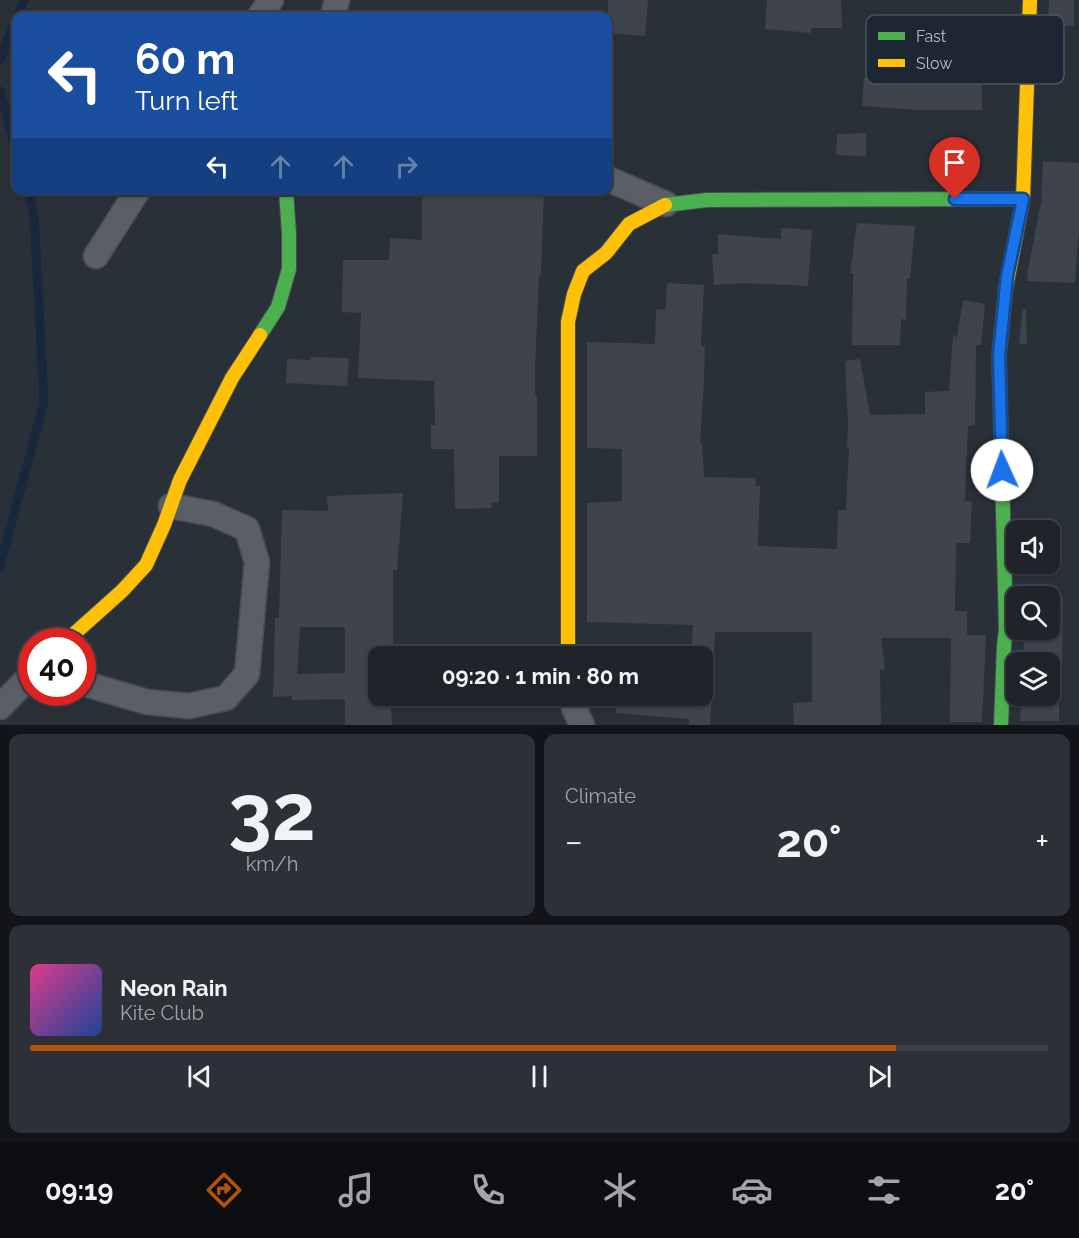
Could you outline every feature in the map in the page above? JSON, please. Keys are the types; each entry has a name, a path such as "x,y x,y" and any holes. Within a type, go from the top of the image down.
{"street":[{"path":"1029,15 1030,0"},
{"path":"1001,725 1006,629 999,355 1007,276 1023,199 1027,84"},
{"path":"612,181 666,204"},
{"path":"96,256 135,195"},
{"path":"81,628 122,591 146,565 180,480 232,378 278,307 289,269 286,195"},
{"path":"568,646 568,322 574,294 583,271 606,253 628,224 666,204 707,200 1023,199"},
{"path":"96,687 147,702 189,706 226,698 247,674 257,562 247,529 213,514 171,506"},
{"path":"0,707 18,688"},
{"path":"574,706 582,725"}],"building":[{"path":"608,0 648,0 645,36 612,33 612,12 608,12"},
{"path":"767,0 841,0 842,28 811,28 811,33 765,29"},
{"path":"1049,0 1074,0 1074,26 1064,26 1064,15 1048,15"},
{"path":"864,78 866,78 866,84 982,84 982,110 918,110 862,106"},
{"path":"866,133 866,156 836,155 837,134"},
{"path":"1043,161 1079,163 1079,228 1075,283 1027,281 1041,203"},
{"path":"422,195 544,195 535,369 537,456 499,456 499,502 491,503 492,508 455,509 454,449 431,449 431,425 435,425 434,381 358,378 361,313 342,312 343,260 389,260 390,238 422,240"},
{"path":"857,223 915,226 910,279 907,279 906,320 901,319 900,345 852,345 853,273 850,273"},
{"path":"781,228 812,230 808,286 745,283 714,285 712,254 718,254 718,234 781,239"},
{"path":"667,283 704,285 701,346 705,346 700,443 702,442 704,477 755,478 756,486 760,486 758,546 837,549 838,510 846,510 849,447 847,447 845,361 860,359 870,415 925,414 925,392 949,391 953,336 957,337 963,300 985,304 981,345 976,345 975,425 968,426 965,501 972,501 970,543 956,543 955,611 967,611 967,635 986,635 982,722 950,722 951,638 881,638 885,669 880,670 881,725 794,725 793,703 812,702 812,632 715,632 713,669 713,646 692,646 693,625 587,622 587,503 622,501 622,449 587,448 587,342 655,344 656,309 665,310"},
{"path":"1023,309 1026,309 1027,344 1019,344"},
{"path":"311,357 349,358 347,386 286,383 287,359 311,360"},
{"path":"403,493 397,570 393,570 393,646 368,646 368,706 391,706 392,725 345,725 345,699 292,700 292,696 273,697 275,618 279,618 282,510 328,511 327,496","holes":["300,627 345,627 345,673 297,674"]},
{"path":"1060,598 1063,598 1062,676 1060,676 1060,652 1023,652 1024,640 1060,640"},
{"path":"616,706 711,706 710,725 689,725 689,719 616,713"},
{"path":"1021,706 1059,706 1059,721 1020,721"}],"waterway":[{"path":"20,12 24,0"},
{"path":"0,60 12,29"},
{"path":"0,91 12,135"},
{"path":"0,566 44,402 34,214 29,195"}],"traffic: fast":[{"path":"260,335 278,307 289,269 286,195"},
{"path":"665,205 707,200 1023,199"},
{"path":"1001,725 1006,629 999,355 1006,287"}],"traffic: slow":[{"path":"1029,15 1030,0"},
{"path":"1006,287 1023,199 1027,84"},
{"path":"568,646 568,322 574,294 583,271 606,253 629,224 665,205"},
{"path":"81,628 122,591 146,565 164,525 180,480 232,378 260,335"}],"route":[{"path":"955,199 1023,199 1007,276 999,355 1002,470"}]}
